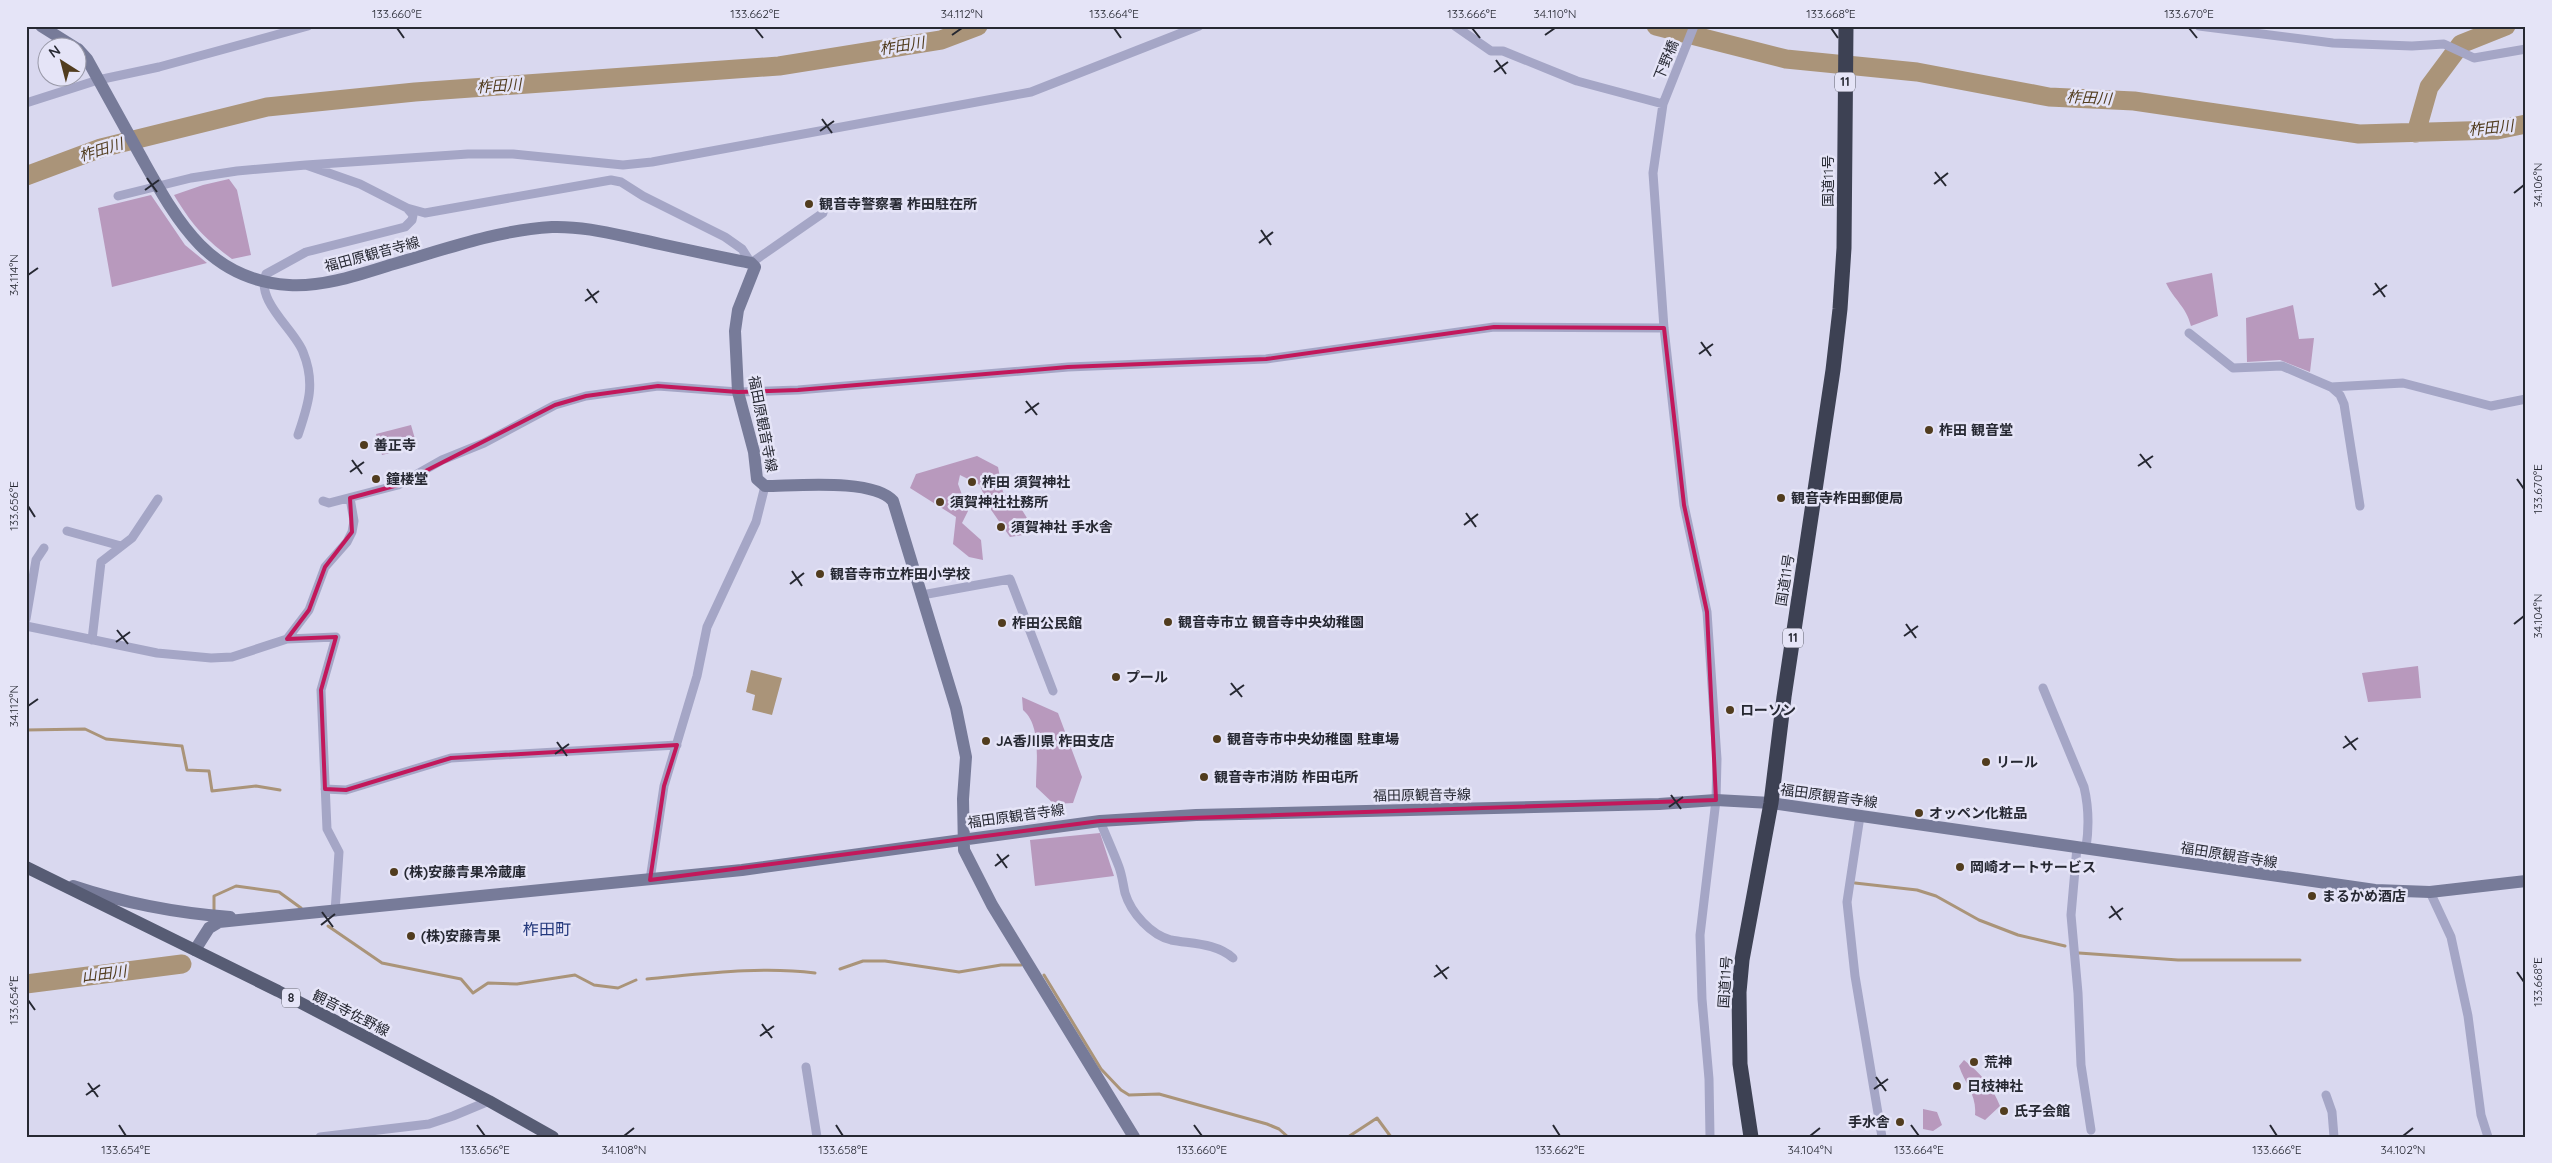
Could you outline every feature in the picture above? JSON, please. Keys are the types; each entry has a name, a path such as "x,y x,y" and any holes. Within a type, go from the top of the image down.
{"highway":[{"name":"国道11号","path":"1751,1137 1740,1064 1739,992 1742,960 1770,803 1784,697 1832,380 1840,310 1844,248 1846,26"}],"main road":[{"name":"福田原観音寺線","path":"41,26 61,38"},
{"name":"福田原観音寺線","path":"88,61 158,188 191,238 208,254 230,268 264,280 289,284 319,283 357,275 491,236 552,227 581,228 607,232 751,263 755,267 755,272 738,310 735,331 738,392 754,452 757,478 765,486 858,487 888,495 898,510 956,708 966,757 962,799 963,839 1100,821 1196,815 1659,804 1716,800 1770,803 2375,890 2430,892 2526,881"},
{"path":"196,950 209,928 219,922 335,912 742,870 963,839 964,850 992,905 1134,1137"},
{"name":"観音寺佐野線","path":"26,866 196,950 490,1101 553,1137"},
{"path":"54,879 126,902 204,915 252,919"}],"street":[{"path":"26,103 98,80 159,67 280,30 308,26"},
{"path":"118,196 158,188 191,178 228,172 306,165 468,154 513,154 623,165 763,143 1031,92 1199,26"},
{"path":"1454,26 1491,51 1511,54 1577,81 1663,104"},
{"name":"下野橋","path":"1694,26 1663,104 1653,173 1664,328 1684,505 1707,612 1717,759 1716,800 1700,936 1702,999 1709,1079 1710,1137"},
{"path":"2198,26 2333,43 2412,46 2444,44 2474,58 2526,49"},
{"path":"306,165 360,184 408,208 425,213 611,180 622,182 643,196 725,237 742,249 751,263 823,213"},
{"path":"622,182 623,165"},
{"path":"298,435 310,400 310,385 303,352 276,315 264,280 266,274 306,252 405,227 412,220 413,215 408,208"},
{"path":"322,501 329,503 398,485 442,460 484,443 555,405 586,396 658,386 738,392 884,384 1068,367 1266,359 1494,327 1664,328"},
{"path":"2190,333 2233,368 2282,366 2331,387 2340,395 2344,404 2360,506"},
{"path":"2331,387 2403,383 2491,406 2526,399"},
{"path":"650,880 664,786 677,745 708,627 756,522 765,486"},
{"path":"287,639 309,610 325,567 347,542 352,532 354,521 350,498"},
{"path":"92,640 101,562 132,538 158,499"},
{"path":"67,531 121,546"},
{"path":"26,618 36,560 44,548"},
{"path":"922,595 1010,579 1052,691"},
{"path":"26,626 158,653 211,658 232,657 287,639 336,637 321,690 327,828 339,852 335,912"},
{"path":"2043,688 2084,787 2088,802 2071,915 2078,993 2081,1065 2091,1130"},
{"path":"325,790 346,790 451,758 677,745"},
{"path":"1860,816 1848,902 1854,976 1882,1137"},
{"path":"1100,821 1123,878 1125,894 1135,912 1153,933 1168,939 1219,949 1232,958"},
{"path":"2430,892 2451,938 2468,1016 2481,1115 2488,1137"},
{"path":"806,1067 817,1137"},
{"path":"2326,1095 2332,1112 2334,1137"},
{"path":"320,1137 428,1124 490,1101"}],"highlighted area":[{"path":"1494,327 1664,328 1684,505 1707,612 1716,800 1100,821 650,880 664,786 677,745 451,758 346,790 325,789 321,690 336,637 287,639 309,610 325,567 352,532 350,498 398,485 555,405 586,396 658,386 738,392 798,390 1068,367 1266,359"}],"shaded area":[{"path":"229,179 237,190 251,255 232,259 199,230 174,195 203,185"},
{"path":"151,195 185,245 207,263 112,287 98,208"},
{"path":"2212,273 2218,316 2191,326 2186,313 2166,283"},
{"path":"2293,305 2299,339 2314,338 2310,372 2280,360 2247,362 2246,318"},
{"path":"411,425 417,446 382,455 376,434"},
{"path":"977,456 998,467 1003,492 1022,510 1032,526 1030,534 1010,537 987,504 980,485 960,475 958,484 968,511 962,523 981,540 983,560 969,557 953,544 956,517 910,488 916,474"},
{"path":"2418,666 2421,698 2368,702 2362,673"},
{"path":"751,670 782,678 772,715 752,710 755,695 746,692"},
{"path":"1022,697 1058,713 1082,777 1073,803 1054,804 1036,787 1037,746 1033,726 1023,710"},
{"path":"1100,833 1114,876 1035,886 1030,840"},
{"path":"1964,1060 1985,1081 2000,1106 1985,1120 1975,1115 1974,1101 1959,1066"},
{"path":"1923,1109 1937,1112 1942,1125 1933,1131 1923,1129"}],"waterway":[{"name":"柞田川","path":"26,176 101,148 267,107 415,92 779,66 941,40 978,26"},
{"name":"柞田川","path":"1656,26 1786,59 1917,72 2049,97 2134,101 2359,134 2497,130 2526,124"},
{"path":"2416,133 2429,87 2461,44 2506,26"},
{"path":"26,730 85,729 106,739 182,746 187,770 209,771 212,791 256,786 280,790"},
{"path":"1855,883 1917,890 1936,896 1979,920 2018,935 2065,946"},
{"path":"214,911 214,896 236,886 279,892 301,908"},
{"path":"328,926 382,963 461,979 473,993 488,983 517,984 575,975 594,985 618,988 636,980"},
{"path":"2079,953 2178,960 2300,960"},
{"path":"840,969 863,961 885,961 959,972 1001,965 1021,965"},
{"name":"山田川","path":"26,984 182,964"},
{"path":"647,979 773,970 815,973"},
{"path":"1044,975 1101,1069 1121,1090 1129,1095 1159,1094 1267,1124 1279,1129 1288,1137"},
{"path":"1348,1137 1377,1118 1391,1137"}],"place":[{"name":"観音寺警察署 柞田駐在所","path":"809,204"},
{"name":"柞田 観音堂","path":"1929,430"},
{"name":"善正寺","path":"364,445"},
{"name":"鐘楼堂","path":"376,479"},
{"name":"柞田 須賀神社","path":"972,482"},
{"name":"観音寺柞田郵便局","path":"1781,498"},
{"name":"須賀神社社務所","path":"940,502"},
{"name":"須賀神社 手水舎","path":"1001,527"},
{"name":"観音寺市立柞田小学校","path":"820,574"},
{"name":"観音寺市立 観音寺中央幼稚園","path":"1168,622"},
{"name":"柞田公民館","path":"1002,623"},
{"name":"プール","path":"1116,677"},
{"name":"ローソン","path":"1730,710"},
{"name":"観音寺市中央幼稚園 駐車場","path":"1217,739"},
{"name":"JA香川県 柞田支店","path":"986,741"},
{"name":"リール","path":"1986,762"},
{"name":"観音寺市消防 柞田屯所","path":"1204,777"},
{"name":"オッペン化粧品","path":"1919,813"},
{"name":"岡崎オートサービス","path":"1960,867"},
{"name":"(株)安藤青果冷蔵庫","path":"394,872"},
{"name":"まるかめ酒店","path":"2312,896"},
{"name":"(株)安藤青果","path":"411,936"},
{"name":"荒神","path":"1974,1062"},
{"name":"日枝神社","path":"1957,1086"},
{"name":"氏子会館","path":"2004,1111"},
{"name":"手水舎","path":"1900,1122"}],"district":[{"name":"柞田町","path":"547,929"}]}
